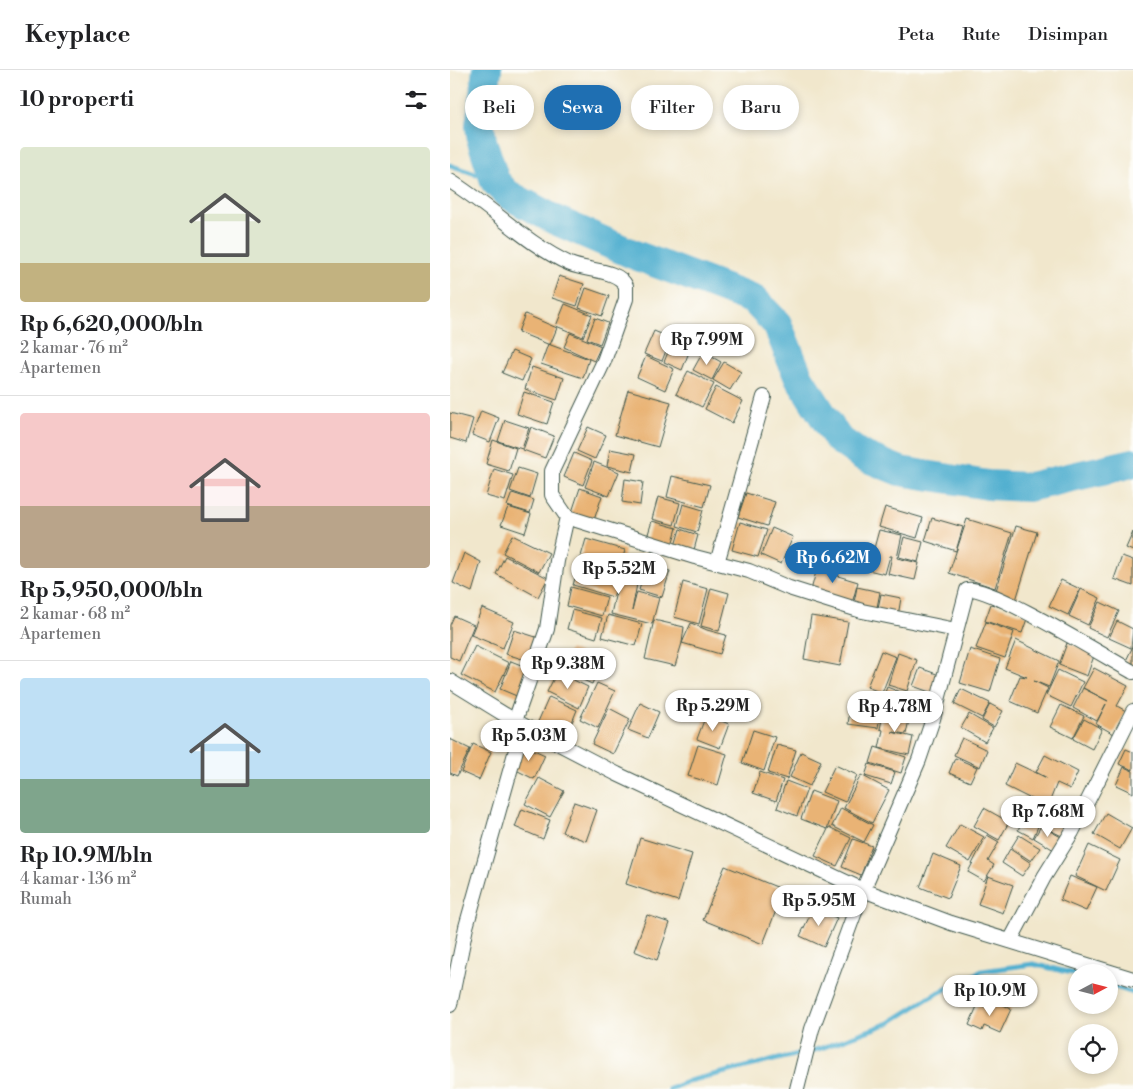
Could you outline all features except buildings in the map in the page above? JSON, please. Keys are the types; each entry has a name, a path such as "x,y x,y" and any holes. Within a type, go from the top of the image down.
{"street":[{"path":"450,181 518,231 571,264 615,277 626,286 626,299 604,361 552,471 552,494 567,517 749,571 789,588 862,611 956,630"},
{"path":"717,563 764,397"},
{"path":"450,1005 466,927 519,723 547,629 557,561 567,517"},
{"path":"797,1089 812,1029 863,890 919,760 933,719 967,590 977,589 1015,606 1133,672"},
{"path":"450,681 519,723 700,815 863,890 951,923 1133,979"},
{"path":"1010,941 1044,877 1072,832 1133,711"}],"waterway":[{"path":"487,70 480,126 482,141 495,181 507,194 555,220 635,255 754,300 777,324 799,378 838,439 861,455 900,471 988,485 1029,487 1133,463"},
{"path":"450,165 495,181"},
{"path":"669,1089 689,1081 819,1049 889,1023 932,996 982,971 1033,964 1068,972"},
{"path":"1118,988 1133,993"}]}
